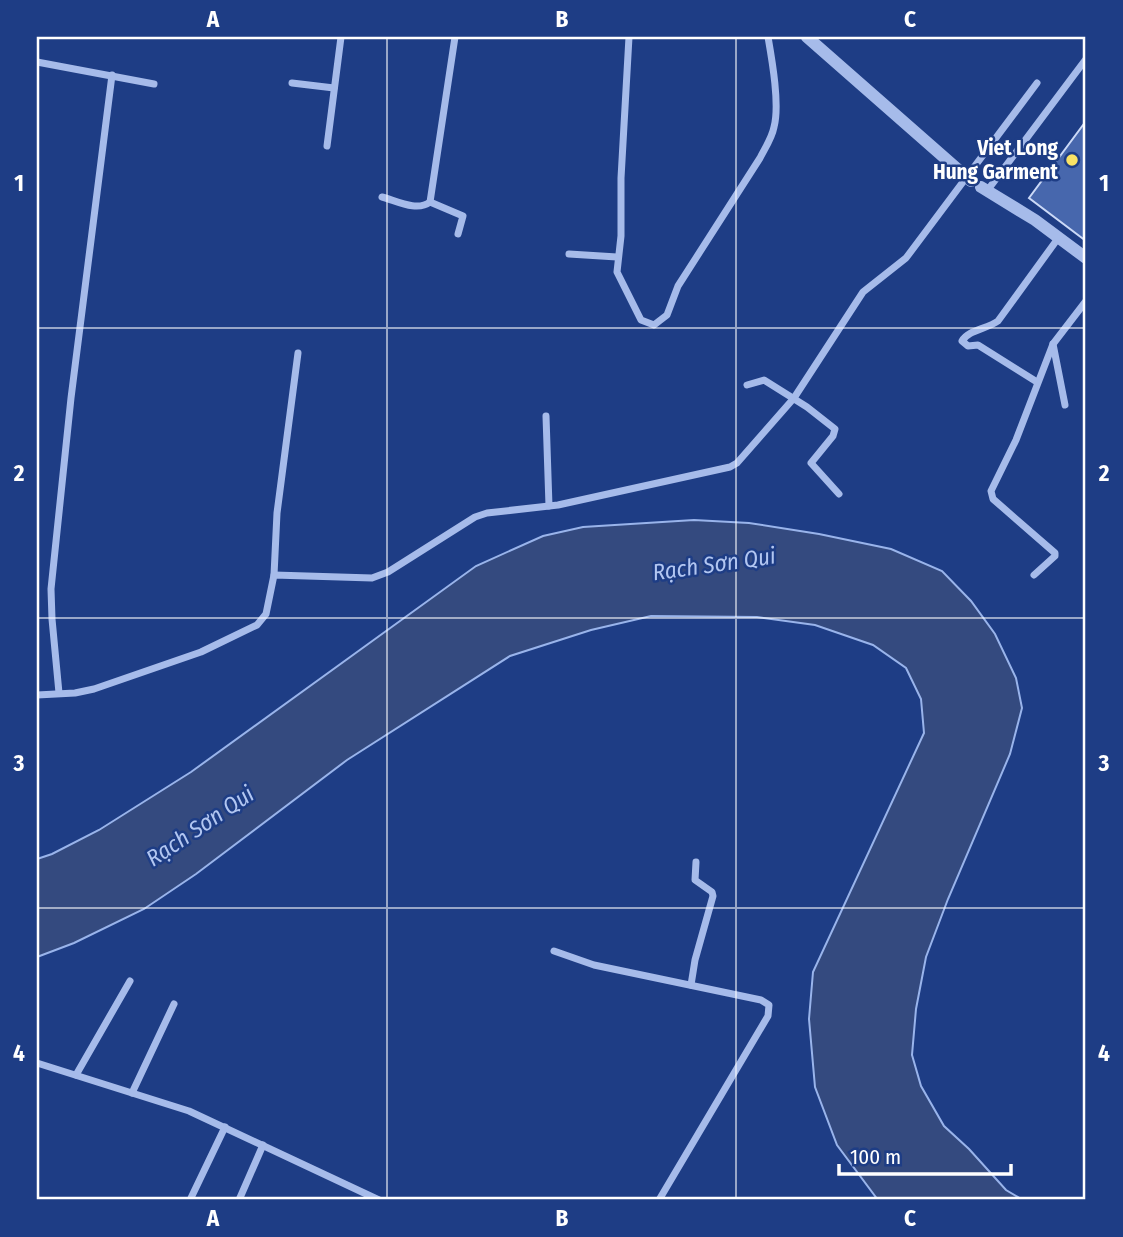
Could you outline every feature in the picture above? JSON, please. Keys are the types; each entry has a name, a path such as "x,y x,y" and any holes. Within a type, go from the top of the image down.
{"street":[{"path":"327,146 341,37"},
{"path":"430,202 455,37"},
{"path":"629,37 621,178 621,236 617,272 641,320 654,325 662,321 667,314 678,286 760,158 775,126 773,70 768,37"},
{"path":"807,37 977,184 1059,237 1086,258"},
{"path":"274,575 372,578 380,576 475,517 487,513 550,506 730,467 743,458 796,400 863,292 906,258 977,184 1086,59"},
{"path":"37,62 154,84"},
{"path":"59,693 51,589 71,398 111,75"},
{"path":"292,83 334,88"},
{"path":"977,184 1037,83"},
{"path":"382,197 417,207 430,202"},
{"path":"430,202 463,216 458,233"},
{"path":"1037,382 978,345 964,345 962,341 967,334 989,328 998,321 1059,237"},
{"path":"569,254 617,257"},
{"path":"1034,575 1055,553 991,496 1053,344 1086,301"},
{"path":"1053,344 1065,405"},
{"path":"37,695 85,691 201,652 263,621 274,575 277,513 298,353"},
{"path":"747,386 764,380 807,407 835,429 833,436 811,463 839,494"},
{"path":"546,416 550,506"},
{"path":"691,985 695,960 713,896 712,892 695,880 696,862"},
{"path":"554,951 594,965 761,1000 769,1005 769,1011 659,1200"},
{"path":"76,1075 130,981"},
{"path":"132,1093 174,1003"},
{"path":"37,1063 189,1111 379,1200"},
{"path":"190,1200 225,1128"},
{"path":"239,1200 263,1145"}],"water":[{"name":"Rạch Sơn Qui","path":"694,520 749,523 891,549 942,571 971,601 995,634 1016,678 1022,708 1010,754 926,957 916,1009 912,1055 921,1086 944,1126 1006,1190 1023,1200 878,1200 837,1145 815,1087 809,1019 813,972 924,733 921,699 906,668 873,645 815,625 757,617 651,616 591,630 510,656 347,760 196,874 144,909 74,943 37,957 37,859 99,830 191,772 476,566 543,536 583,527"}],"building":[{"name":"Viet Long Hung Garment","path":"1086,121 1086,241 1029,198"}],"place":[{"name":"Viet Long Hung Garment","path":"1072,160"}]}
